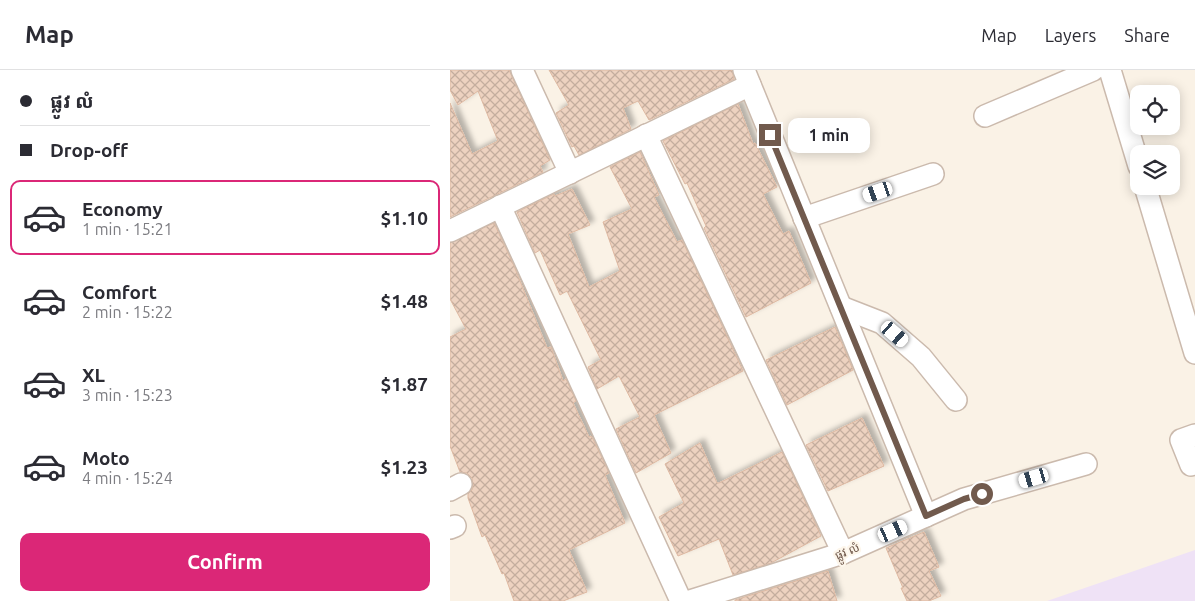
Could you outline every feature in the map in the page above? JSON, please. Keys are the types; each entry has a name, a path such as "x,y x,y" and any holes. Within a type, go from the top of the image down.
{"street":[{"path":"522,70 570,172"},
{"path":"985,116 1093,70"},
{"path":"1110,70 1133,145"},
{"path":"450,231 646,136 747,78 926,516"},
{"path":"646,136 843,554"},
{"path":"804,218 933,174"},
{"path":"1148,195 1195,353"},
{"path":"500,206 681,601"},
{"path":"841,307 882,323 921,357 956,400"},
{"path":"1191,465 1181,440 1195,435"},
{"name":"ផ្លូវ លំ","path":"690,601 843,554 964,499 1086,464"}],"shaded area":[{"path":"1195,550 1195,601 1047,601"}],"building":[{"path":"450,70 509,70 550,160 540,166 543,172 450,217 450,103 472,154 498,141 478,91 458,105 450,90"},
{"path":"549,70 732,70 734,79 649,120 638,101 623,108 631,129 579,155 574,146 572,147 556,113 569,105"},
{"path":"738,104 753,144 755,143 777,187 763,194 783,234 789,231 811,283 746,317 704,228 706,226 687,183 685,184 663,141"},
{"path":"640,152 659,195 654,197 677,242 682,240 743,371 654,415 671,453 636,473 616,429 640,417 619,376 597,389 588,367 601,360 567,291 560,295 540,250 535,253 517,212 554,194 555,196 572,189 590,225 568,234 589,287 620,271 603,222 632,209 610,167"},
{"path":"494,223 514,266 547,348 551,347 563,381 566,379 576,401 573,403 609,473 605,475 625,523 569,550 587,592 563,601 514,601 504,573 502,574 485,535 482,537 468,498 473,485 472,478 467,473 460,472 450,446 450,337 466,329 450,299 450,243"},
{"path":"835,327 853,370 787,405 766,360"},
{"path":"862,418 884,466 828,491 806,445"},
{"path":"700,443 717,483 782,452 821,536 771,563 733,575 719,539 678,556 659,517 684,503 665,464"},
{"path":"924,532 939,567 929,571 941,596 929,601 907,601 886,548"},
{"path":"828,571 837,601 735,601 735,600"}],"route":[{"path":"770,135 926,516 964,499 982,494"}]}
